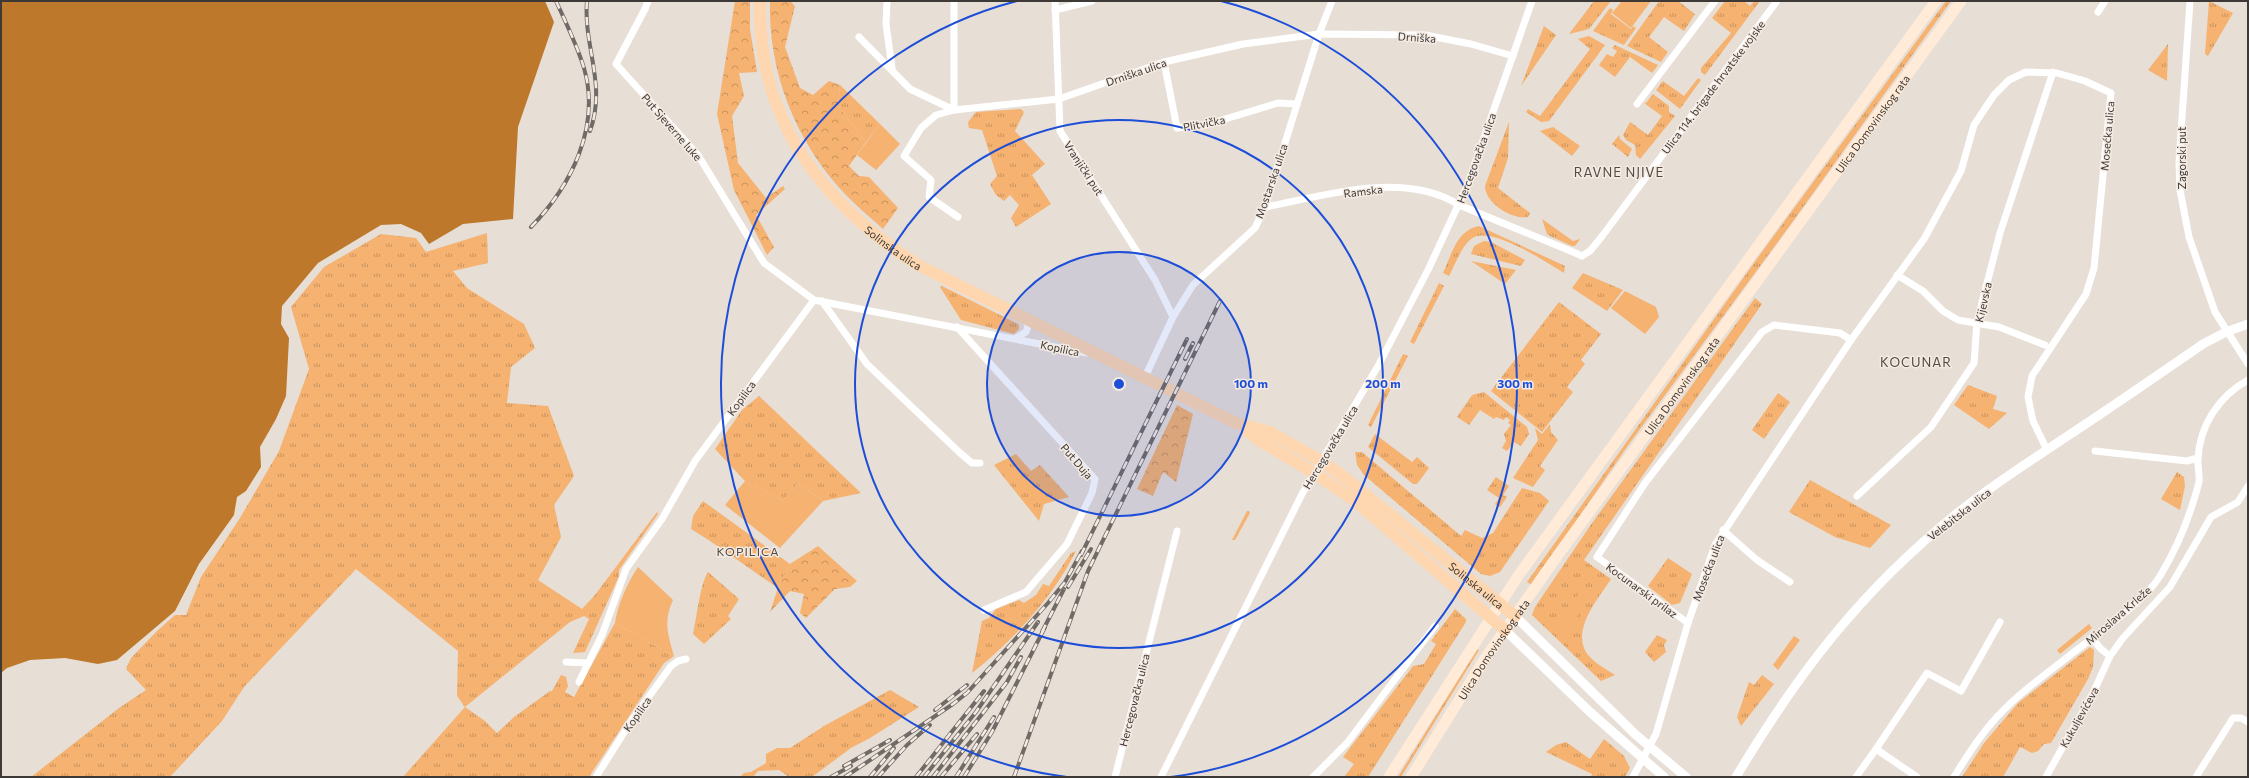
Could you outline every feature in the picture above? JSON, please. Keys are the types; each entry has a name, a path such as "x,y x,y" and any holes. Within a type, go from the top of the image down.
{"main road":[{"name":"Solinska ulica","path":"760,1 764,53 771,88 779,111 802,154 836,200 886,245 918,265 1024,316 1244,426 1270,432 1321,461 1394,516 1515,616"},
{"name":"Ulica Domovinskog rata","path":"1389,777 1499,603 1591,473 1936,1"},
{"name":"Ulica Domovinskog rata","path":"1411,777 1505,630 1961,1"},
{"name":"Solinska ulica","path":"1244,426 1248,432 1259,440 1314,473 1354,500 1393,536 1491,616 1505,630"}],"street":[{"name":"Put Sjeverne luke","path":"648,1 616,64 698,155 764,263 818,300"},
{"path":"886,1 886,24 892,68"},
{"path":"859,37 892,68 910,88 954,110 954,1"},
{"name":"Vranjički put","path":"1055,1 1060,131 1155,280 1173,317"},
{"path":"1055,10 1092,1"},
{"name":"Mostarska ulica","path":"1149,379 1173,317 1193,285 1254,228 1265,207 1296,104 1319,34 1332,1"},
{"name":"Hercegovačka ulica","path":"1161,777 1281,535 1314,473 1378,366 1459,205 1532,1"},
{"path":"1636,104 1715,1"},
{"name":"Ulica 114. brigade hrvatske vojske","path":"1459,205 1582,256 1586,254 1603,235 1777,1"},
{"path":"2098,12 2105,1"},
{"name":"Zagorski put","path":"2190,1 2179,154 2180,190 2189,237 2214,312 2226,332"},
{"name":"Drniška ulica","path":"958,217 929,197 931,180 904,156 921,128 936,115 954,110 1059,99 1164,62 1243,44 1319,34"},
{"name":"Drniška","path":"1319,34 1424,35 1471,44 1513,56"},
{"name":"Plitvička","path":"1164,62 1177,128 1202,126 1278,103 1296,104"},
{"name":"Mosećka ulica","path":"1633,777 1656,734 1704,573 1723,530 1852,340 1924,239 1957,178 1974,125 1994,95 2009,80 2026,72 2053,72 2085,81 2111,93 2094,268 2086,294 2032,376 2028,397 2033,421 2047,450"},
{"name":"Kijevska","path":"1857,496 1931,427 1974,363 1977,322 2000,233 2053,72"},
{"name":"Ramska","path":"1265,207 1373,187 1418,189 1445,197 1459,205"},
{"path":"1897,275 1923,290 1943,311 1958,320 1977,322 2018,333 2045,345"},
{"name":"Kopilica","path":"579,682 602,635 626,570 662,519 695,461 818,300 1016,338 1104,357"},
{"path":"818,300 867,364 959,452 972,463 980,463"},
{"path":"1016,338 1026,332 1028,326 1024,316"},
{"name":"Kocunarski prilaz","path":"1688,623 1597,557 1645,483 1762,332 1774,324 1840,332 1852,340"},
{"name":"Velebitska ulica","path":"1736,777 1792,689 1825,644 1862,602 1898,565 1955,514 2203,344 2226,332 2248,324"},
{"name":"Put Duja","path":"957,327 1095,480 1092,493 1067,544 1026,592 984,610"},
{"path":"2226,332 2248,364"},
{"name":"Miroslava Krleže","path":"1954,777 1990,725 2012,702 2136,602 2154,583 2180,541 2199,479 2198,458 2202,434 2210,416 2220,403 2248,380"},
{"path":"2095,451 2165,460 2187,461 2198,458"},
{"name":"Kukuljevićeva","path":"2046,777 2093,693 2110,656 2123,638 2170,586 2211,517 2238,502 2248,486"},
{"path":"1723,530 1757,560 1790,582"},
{"name":"Hercegovačka ulica","path":"1115,777 1177,531"},
{"name":"Solinska ulica","path":"1515,616 1636,735 1686,777"},
{"path":"1856,777 1927,673 1961,691 2000,622"},
{"path":"1313,777 1347,743 1435,626"},
{"name":"Solinska ulica","path":"1505,630 1630,748 1664,777"},
{"path":"2092,638 2101,649 2110,656"},
{"name":"Kopilica","path":"596,777 632,720 671,666 678,661 686,659"},
{"path":"566,662 588,663"},
{"path":"2196,777 2233,718 2241,718 2248,722"},
{"path":"1876,749 1917,777"}],"green space":[{"path":"735,1 750,1 750,29 757,72 739,73 744,96 732,116 738,163 766,198 783,186 785,189 756,215 774,247 767,255 734,190 717,114"},
{"path":"770,1 790,1 795,6 785,47 800,88 813,95 829,81 840,85 838,106 866,142 849,166 859,176 869,177 898,208 883,229 843,192 826,172 798,127 788,103 774,53"},
{"path":"1594,1 1611,1 1589,29 1569,34"},
{"path":"1622,1 1651,1 1631,28 1612,13"},
{"path":"1659,1 1678,1 1695,14 1684,31 1664,17 1649,37 1668,52 1661,62 1627,46"},
{"path":"1725,1 1744,1 1750,6 1754,1 1760,1 1705,75 1701,72 1701,68 1731,33 1712,18"},
{"path":"1946,1 1951,1 1791,224 1629,444 1532,585 1527,582 1756,260"},
{"path":"2209,1 2233,13 2208,56 2205,54"},
{"path":"1610,8 1613,10 1611,14 1631,29 1633,26 1636,28 1624,45 1593,31"},
{"path":"1544,26 1556,35 1521,86"},
{"path":"1589,36 1605,45 1549,121 1541,122 1526,112 1528,109 1540,116 1590,49 1578,39"},
{"path":"2168,44 2167,81 2148,70"},
{"path":"1615,45 1658,65 1652,73 1630,57 1615,77 1599,65 1607,54 1613,57 1617,51 1612,48"},
{"path":"1698,78 1701,80 1680,109 1656,90 1663,81 1684,96"},
{"path":"840,85 880,124 866,142 838,106"},
{"path":"1653,94 1669,106 1669,112 1675,116 1640,159 1636,155 1635,145 1626,140 1623,135 1630,122 1648,135 1662,116 1644,103 1646,103"},
{"path":"1021,109 1024,112 1015,131 1045,164 1032,175 1051,204 1016,227 1011,218 1019,205 1010,195 1004,201 996,195 990,184 997,176 982,130 969,128 968,122 976,112"},
{"path":"1509,122 1508,158 1498,188 1530,213 1528,217 1515,216 1500,209 1489,198 1486,192 1485,186"},
{"path":"880,124 900,144 876,170 857,155"},
{"path":"1553,127 1580,146 1572,156 1540,131"},
{"path":"1619,135 1620,139 1632,149 1628,157 1612,144"},
{"path":"1542,219 1573,241 1580,239 1575,246 1572,246 1550,236 1547,234"},
{"path":"1479,226 1565,266 1564,273 1518,246 1491,236 1479,236 1467,242 1458,256 1449,276 1443,273 1460,238 1465,232"},
{"path":"487,233 488,263 453,271 467,288 524,324 535,348 511,367 507,403 548,406 574,476 554,505 561,537 538,580 582,609 595,595 657,512 658,514 619,570 619,576 585,652 573,653 589,619 584,616 570,622 465,707 457,696 458,651 356,569 244,687 222,721 170,777 31,777 119,708 146,690 126,669 131,658 175,615 186,615 201,577 240,518 279,451 309,369 291,307 324,267 381,234 416,238 426,252"},
{"path":"1484,241 1491,242 1525,260 1521,266 1471,254 1474,246"},
{"path":"1471,261 1516,270 1505,284"},
{"path":"1583,273 1623,290 1607,311 1572,288"},
{"path":"1439,283 1444,286 1414,344 1410,342"},
{"path":"942,286 1016,323 1019,325 1019,329 1014,334 961,320 940,287"},
{"path":"1625,291 1656,307 1659,317 1645,334 1611,308"},
{"path":"1755,298 1762,304 1584,560 1611,579 1594,604 1582,633 1586,652 1591,659 1615,675 1601,681 1532,615 1535,607 1590,526"},
{"path":"1559,302 1601,334 1581,360 1585,364 1567,387 1573,392 1542,432 1491,391"},
{"path":"1403,354 1408,356 1371,427 1368,425"},
{"path":"1968,385 1997,396 1993,409 2007,413 1989,429 1954,405"},
{"path":"1484,392 1527,427 1529,434 1521,446 1514,442 1507,451 1502,448 1506,441 1504,434 1511,425 1508,423 1510,420 1506,417 1504,420 1496,417 1494,419 1480,410 1469,425 1457,417 1472,395"},
{"path":"1778,393 1790,402 1764,439 1752,430"},
{"path":"759,396 861,493 823,501 798,483 783,501 745,481 715,449 742,410"},
{"path":"1177,405 1193,414 1176,482 1163,472 1153,496 1137,489"},
{"path":"1550,424 1551,432 1558,440 1540,466 1545,470 1533,487 1513,478 1538,440 1535,428 1542,434"},
{"path":"1375,434 1412,462 1417,457 1429,468 1417,484 1413,484 1368,447"},
{"path":"1355,452 1362,452 1461,536 1465,530 1482,538 1493,533 1522,488 1540,493 1549,501 1500,572 1490,576 1481,574 1364,475 1357,465"},
{"path":"1016,454 1031,471 1040,465 1069,497 1044,504 1039,521 994,465"},
{"path":"2177,472 2184,477 2185,486 2180,510 2161,499"},
{"path":"1496,477 1509,486 1503,495 1507,497 1500,507 1495,504 1499,498 1487,490"},
{"path":"1810,480 1891,525 1870,548 1835,537 1789,512"},
{"path":"745,481 783,501 798,483 823,501 780,548 725,505"},
{"path":"703,501 790,564 778,588 691,529 693,516"},
{"path":"1247,511 1250,513 1235,540 1232,540"},
{"path":"818,546 857,581 850,587 835,589 806,618 800,613 804,594 790,591 770,612 778,588 790,564"},
{"path":"1076,551 1056,585 1031,617 1002,647 972,673 982,621 989,618 996,609 1019,600 1024,603 1036,595 1043,584 1049,586 1071,553"},
{"path":"1668,558 1692,574 1680,603 1672,605 1648,586"},
{"path":"638,567 673,600 667,622 668,634 674,656 615,623 618,608 630,580"},
{"path":"708,572 739,599 728,616 731,619 704,644 693,634 701,592"},
{"path":"1583,585 1592,590 1568,632 1560,627"},
{"path":"1455,609 1466,619 1466,622 1368,777 1344,777 1354,764 1343,757 1413,666 1424,664 1436,644 1431,641"},
{"path":"615,623 674,656 664,663 589,777 403,777 465,707 485,721 497,733 514,717 552,691 561,675 566,677 568,686 565,692 574,697"},
{"path":"2089,624 2092,628 2060,654 2057,650"},
{"path":"1657,635 1667,640 1664,645 1666,652 1654,662 1645,652"},
{"path":"1794,636 1800,640 1778,670 1773,665"},
{"path":"2090,647 2094,650 2093,667 2088,679 2051,743 2044,744 2038,751 2032,753 2020,747 2003,777 1962,777 1984,743 2018,703"},
{"path":"1477,649 1479,650 1401,777 1398,777"},
{"path":"1762,675 1774,684 1741,726 1737,717 1749,682 1754,685"},
{"path":"890,690 919,707 870,738 851,748 812,777 789,777 779,770 758,771 753,777 740,777 744,773 751,772 766,763 766,754 777,748 790,748 824,726"},
{"path":"1604,739 1624,756 1630,768 1625,777 1591,777 1592,774 1546,752 1556,745 1566,742 1590,759"}],"shaded area":[{"path":"1,1 545,1 554,22 518,127 513,219 463,224 429,244 421,233 401,224 381,225 318,263 282,306 281,324 289,338 286,396 276,419 260,447 261,467 246,491 237,497 234,515 199,564 175,611 117,660 98,664 65,658 30,660 7,668 1,673"}],"railway":[{"path":"531,227 559,193 570,174 579,154 589,112 588,90 584,68 575,42 556,1"},
{"path":"587,1 588,34 596,97 595,114 590,131"},
{"path":"1014,777 1088,571 1220,301"},
{"path":"1081,555 1187,339"},
{"path":"1185,359 1193,343"},
{"path":"1068,587 1091,549"},
{"path":"845,777 967,693 1048,603 1065,582 1082,551"},
{"path":"1042,632 1064,589"},
{"path":"924,777 976,712 1038,622"},
{"path":"964,777 992,732 1045,627"},
{"path":"933,777 1007,682 1021,657"},
{"path":"935,710 967,685"},
{"path":"916,777 984,691"},
{"path":"956,777 994,717"},
{"path":"878,777 907,745 930,725"},
{"path":"941,777 977,734"},
{"path":"844,766 890,740"},
{"path":"870,777 894,748"},
{"path":"831,777 851,766"}],"district":[{"name":"RAVNE NJIVE","path":"1619,172"},
{"name":"KOCUNAR","path":"1916,362"},
{"name":"KOPILICA","path":"748,551"}]}
